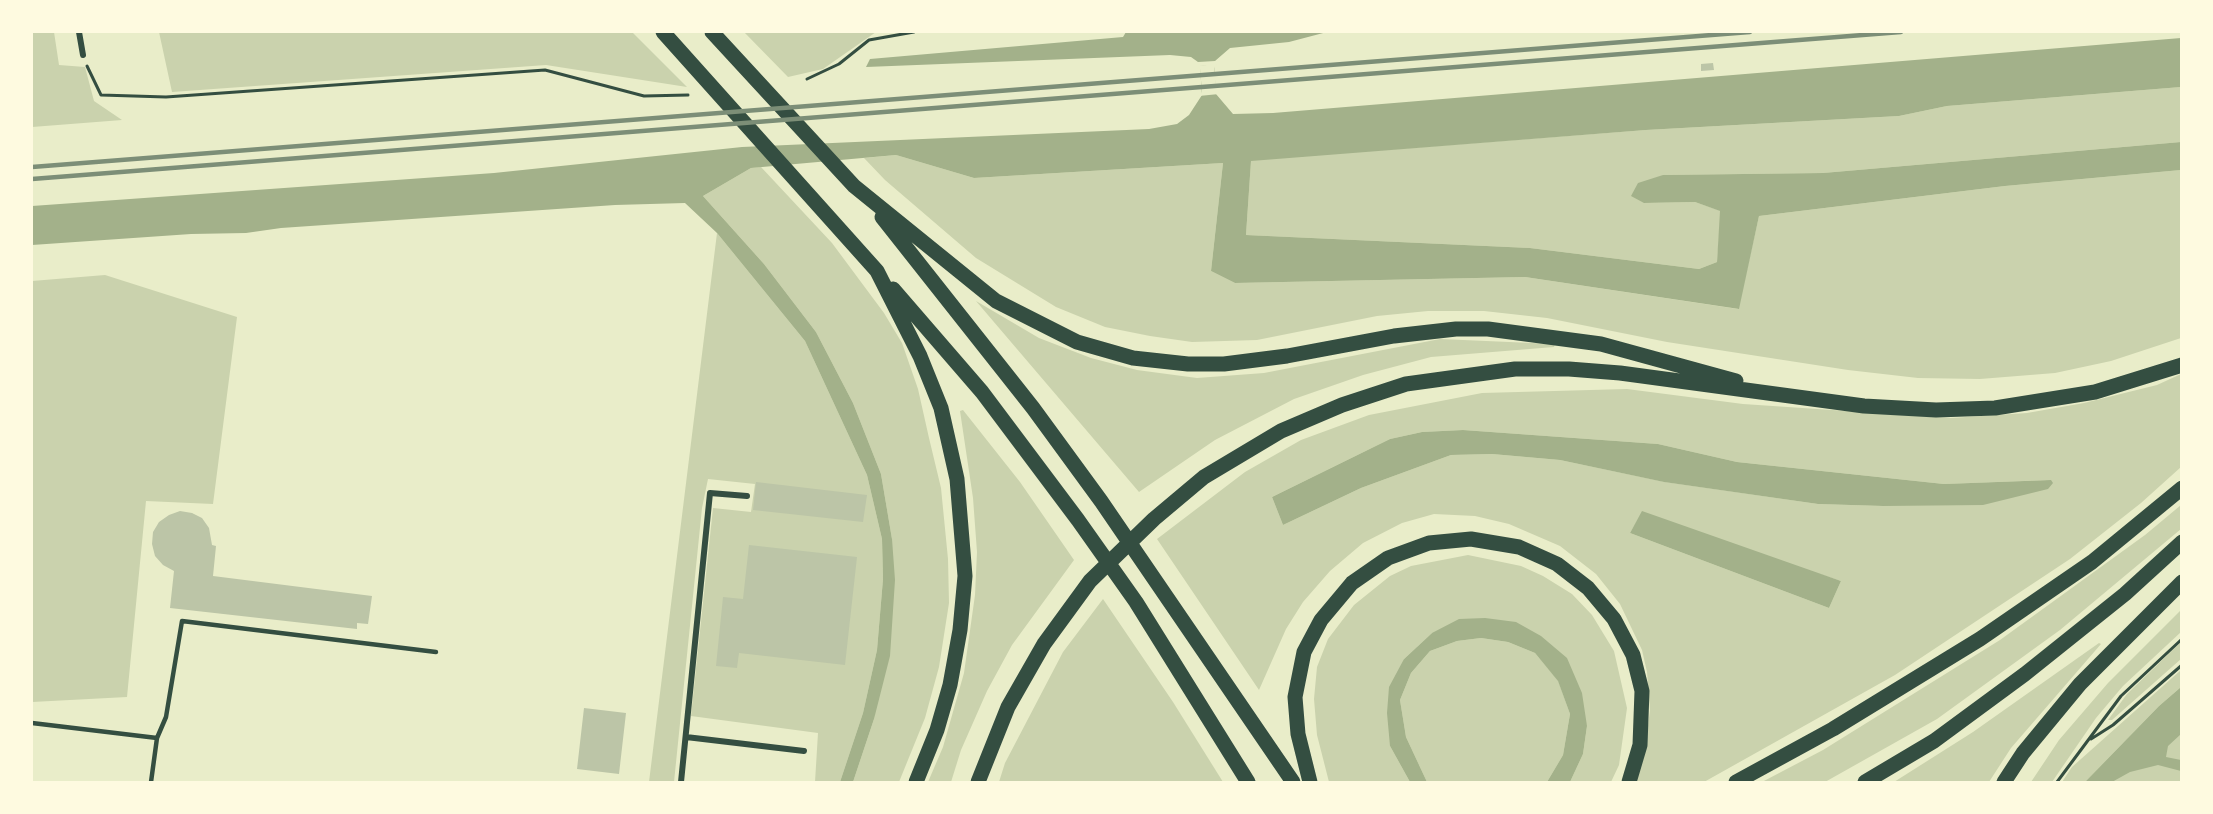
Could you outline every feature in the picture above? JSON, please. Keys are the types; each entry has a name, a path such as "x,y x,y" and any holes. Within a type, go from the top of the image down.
{"highway":[{"path":"663,32 688,56 982,392 1136,602 1248,783"},
{"path":"712,32 854,186 896,225 996,301 1077,342 1133,358 1188,364 1224,364 1287,356 1394,336 1488,328 1614,346 1788,396"},
{"path":"896,225 1101,501 1293,783"},
{"path":"877,271 920,356 942,408 952,445 963,518 965,576 960,630 950,685 937,730 916,783"},
{"path":"978,783 1008,707 1044,644 1090,580 1154,519 1204,477 1281,431 1342,405 1406,384 1515,369 1569,369 1620,373 1885,407 1936,410 1995,408 2095,392 2181,365"},
{"path":"1736,783 1833,729 1980,639 2092,562 2181,488"},
{"path":"1310,783 1298,734 1295,697 1304,652 1317,626 1345,590 1377,564 1414,548 1458,539 1502,543 1539,555 1588,588 1614,619 1633,655 1642,691 1640,745 1629,783"},
{"path":"1865,783 1934,741 2008,687 2125,594 2181,542"},
{"path":"2004,783 2023,753 2080,684 2181,582"}],"street":[{"path":"79,32 83,55"},
{"path":"681,783 710,493 747,496"},
{"path":"686,737 804,752"}],"lane":[{"path":"152,783 157,738 166,717 182,621 436,652"},
{"path":"32,723 157,738"}],"path":[{"path":"807,79 839,64 869,40 914,32"},
{"path":"83,55 101,94 166,97 545,70 644,96 688,95"},
{"path":"2057,783 2121,696 2181,639"},
{"path":"2089,740 2112,724 2181,665"}],"shaded area":[{"path":"32,32 54,32 59,65 85,67 94,101 122,120 32,127"},
{"path":"159,32 632,32 687,87 546,65 172,92"},
{"path":"744,32 876,32 823,69 788,77"},
{"path":"1126,32 1327,32 1289,42 1230,48 1215,61 1198,62 1191,57 1170,55 866,67 870,59 1123,37"},
{"path":"2181,38 2181,87 1947,106 1899,116 1646,130 1251,161 1246,235 1530,248 1699,269 1717,262 1720,211 1695,202 1644,203 1631,196 1638,183 1663,175 1823,173 2181,142 2181,170 2005,186 1759,216 1739,309 1525,277 1235,283 1211,271 1223,163 974,178 896,155 751,168 703,196 764,264 816,332 853,403 881,474 892,539 895,580 890,656 874,719 853,782 840,782 863,713 877,650 883,579 882,539 867,475 805,341 717,233 685,203 615,205 281,228 246,233 191,234 32,245 32,206 494,173 742,147 1149,129 1177,124 1189,115 1202,95 1200,66 1214,65 1216,94 1233,114 1273,113"},
{"path":"2181,87 2181,142 1823,173 1663,175 1644,203 1695,202 1721,211 1717,262 1699,269 1530,248 1246,235 1251,160 1646,130 1899,116 1947,106"},
{"path":"896,155 974,178 1223,163 1211,271 1235,283 1525,277 1738,309 1759,216 2005,186 2181,170 2181,338 2111,361 2055,373 1980,379 1918,378 1848,370 1667,342 1547,318 1484,311 1428,311 1377,316 1257,340 1192,342 1105,327 1056,307 976,258 885,180 864,158"},
{"path":"761,167 832,243 884,313 902,343 918,389 941,488 948,559 949,603 939,667 925,718 899,782 853,782 874,719 892,539 881,474 853,403 816,332 764,264 703,196 751,168"},
{"path":"717,233 805,341 867,475 882,539 883,579 877,650 863,713 840,782 815,782 818,733 691,716 713,508 751,512 755,484 708,479 702,508 674,782 649,782"},
{"path":"105,275 237,317 213,504 146,501 127,697 32,702 32,281"},
{"path":"976,301 1039,338 1091,358 1137,370 1197,378 1264,373 1440,339 1555,344 1554,347 1431,357 1363,375 1294,399 1215,440 1139,492"},
{"path":"2181,374 2181,467 2141,503 2070,559 1895,675 1704,782 1635,782 1644,757 1650,710 1647,672 1642,650 1620,604 1596,574 1560,546 1509,524 1475,516 1434,514 1402,523 1363,543 1330,571 1303,602 1286,629 1259,690 1157,539 1245,472 1301,440 1369,415 1482,393 1627,389 1743,404 1951,418 2027,413 2084,403 2157,385","holes":["1463,430 1658,444 1737,462 1944,484 2050,480 1883,506 1818,504 1665,482 1560,460 1492,454 1451,455 1361,488 1283,525 1272,497 1390,439 1422,432","1640,516 1841,581 1829,608 1630,533"]},
{"path":"963,410 1020,482 1074,560 1012,645 987,691 961,750 951,782 928,782 943,747 964,673 975,595 977,552 973,498 960,411"},
{"path":"1463,430 1658,444 1737,462 1944,484 2051,480 2053,483 2048,489 1983,505 1818,504 1664,482 1560,460 1492,454 1451,455 1361,488 1283,525 1272,497 1390,439 1422,432"},
{"path":"2181,505 2181,529 2060,630 1937,719 1825,782 1762,782 1823,750 2000,640 2145,535"},
{"path":"1642,511 1841,581 1829,608 1630,533"},
{"path":"1468,555 1521,566 1543,576 1572,594 1592,615 1614,651 1627,708 1619,765 1611,782 1570,782 1583,754 1587,726 1541,637 1432,633 1404,659 1390,746 1410,782 1329,782 1317,735 1314,699 1317,667 1328,639 1354,605 1390,576 1411,566"},
{"path":"1103,599 1173,702 1223,782 999,782 1005,763 1063,652"},
{"path":"2181,610 2181,632 2123,686 2096,718 2052,782 2031,782 2059,740 2108,683"},
{"path":"1485,618 1516,622 1541,636 1567,658 1582,693 1587,726 1583,754 1570,782 1547,782 1563,755 1570,714 1558,681 1535,653 1508,642 1481,638 1457,641 1430,651 1411,673 1400,700 1406,737 1427,782 1410,782 1390,746 1387,713 1389,687 1404,659 1432,633 1459,619"},
{"path":"1481,638 1508,642 1535,653 1558,680 1570,714 1563,755 1547,782 1427,782 1406,737 1400,700 1411,673 1430,651 1457,641"},
{"path":"2181,642 2181,659 2112,720 2108,720 2127,694"},
{"path":"2099,643 2101,644 2011,748 1989,782 1894,782 1973,732"},
{"path":"2181,670 2181,687 2159,706 2085,782 2062,782 2072,767"},
{"path":"2181,687 2181,734 2168,746 2166,757 2181,760 2181,771 2158,765 2130,772 2112,782 2085,782 2159,706"},
{"path":"2181,689 2181,782 2088,782"}],"pier":[{"path":"1217,64 1214,68 1219,94 1199,96 1202,92 1200,69 1197,66"}],"building":[{"path":"1713,63 1714,70 1701,71 1701,64"},
{"path":"756,482 867,495 863,522 753,510"},
{"path":"180,511 202,518 209,528 212,545 216,546 213,576 372,596 368,624 357,623 357,629 170,608 174,571 163,565 155,556 152,544 153,532 159,522"},
{"path":"749,545 857,557 845,665 739,653 737,668 716,666 723,597 743,599"},
{"path":"584,708 626,713 619,774 577,769"}],"railway":[{"path":"32,167 1750,32"},
{"path":"32,179 1901,32"}]}
